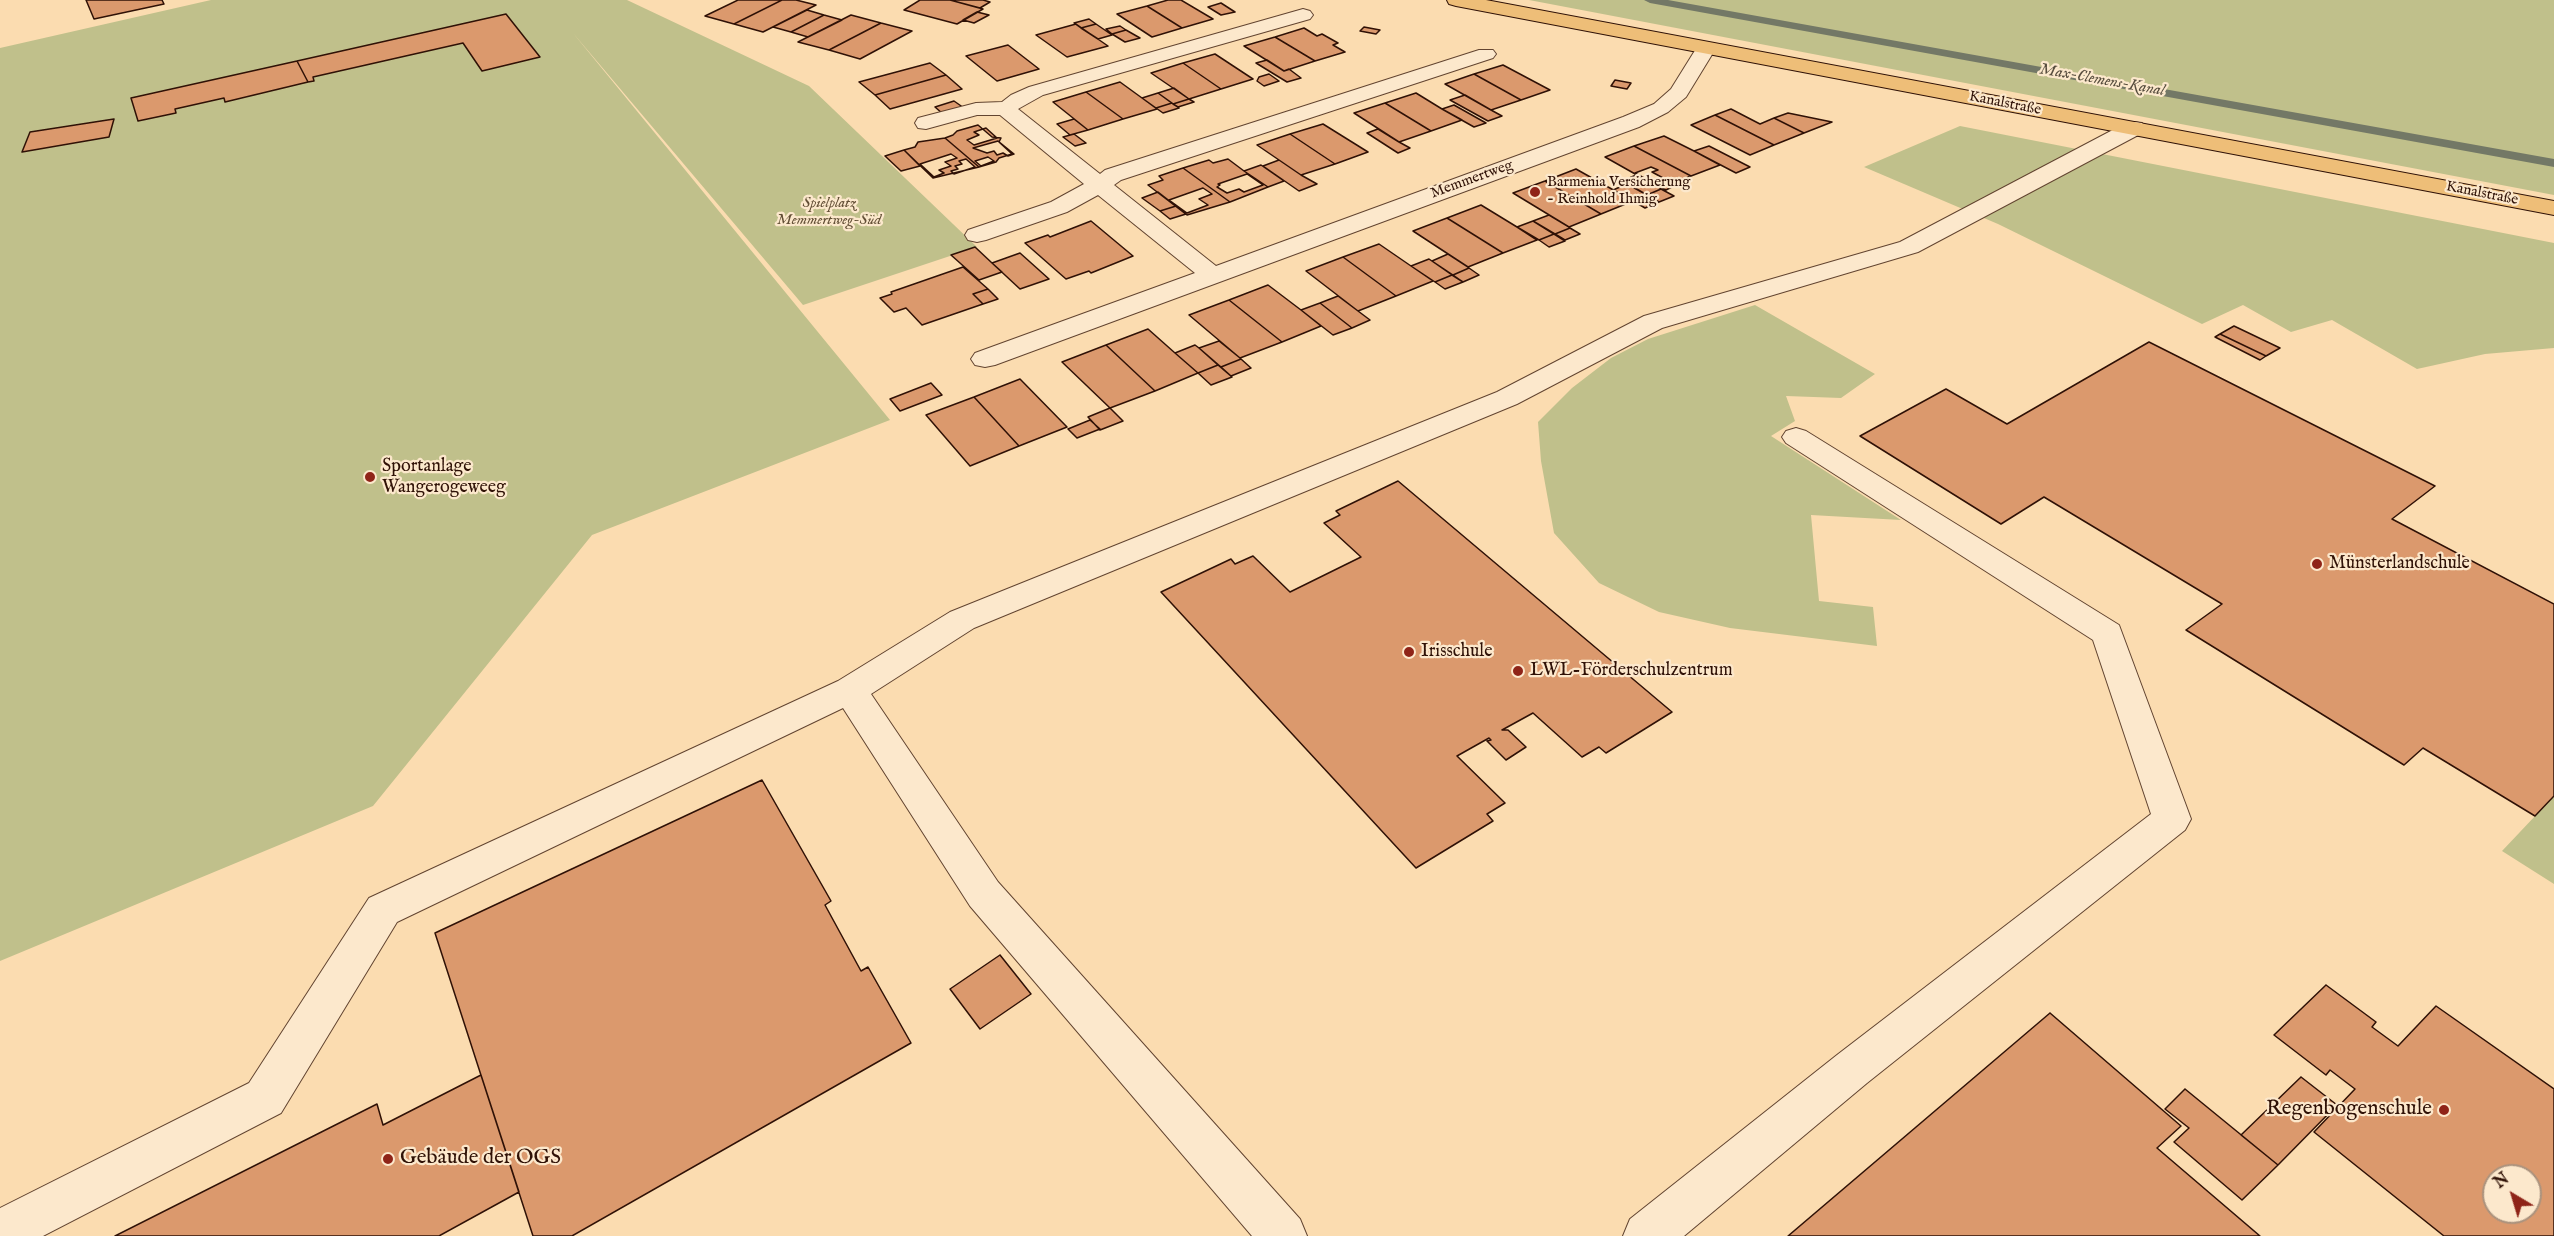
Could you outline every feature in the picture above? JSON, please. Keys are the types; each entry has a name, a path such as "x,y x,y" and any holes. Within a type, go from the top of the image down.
{"main road":[{"name":"Kanalstraße","path":"1456,0 2554,208"}],"street":[{"path":"926,123 976,109 1007,108 1018,99 1036,91 1303,15"},
{"name":"Memmertweg","path":"985,359 1631,122 1661,108 1679,93 1706,48"},
{"path":"977,235 1059,207 1100,185 1113,175 1486,54"},
{"path":"1007,108 1010,113 1212,275"},
{"path":"0,1233 265,1098 383,910 850,690 962,620 1507,398 1653,322 1909,247 2134,128"},
{"path":"1647,1236 1852,1069 2172,819 2107,633 1796,437"},
{"path":"850,690 984,894 1283,1236"}],"green space":[{"name":"Sportanlage Wangerogeweeg","path":"211,0 627,0 809,86 977,247 803,305 573,33 890,420 592,535 373,806 0,961 0,48"},
{"path":"1529,0 2554,0 2554,195"},
{"path":"1960,126 2554,243 2554,348 2485,354 2417,369 2332,320 2291,332 2243,305 2202,324 1998,224 1864,167"},
{"path":"1755,305 1875,374 1841,398 1786,396 1795,421 1771,436 1901,520 1811,515 1819,601 1873,607 1877,646 1730,628 1659,612 1599,583 1554,533 1541,461 1538,422 1572,388 1611,358 1648,339"},
{"path":"2554,796 2554,884 2502,851"}],"building":[{"path":"86,0 162,0 164,4 94,19"},
{"path":"738,0 782,0 734,24 705,16"},
{"path":"782,0 796,0 816,5 763,32 734,24"},
{"path":"920,0 950,0 983,9 957,24 904,10"},
{"path":"950,0 983,0 990,2 980,8"},
{"path":"1168,0 1181,0 1213,19 1182,28 1147,6"},
{"path":"1221,3 1235,12 1221,15 1208,7"},
{"path":"1147,6 1182,28 1152,37 1117,14"},
{"path":"807,10 824,15 791,32 773,27"},
{"path":"977,12 989,15 974,23 963,20"},
{"path":"506,14 540,57 482,71 463,43 313,77 314,81 308,82 297,61"},
{"path":"824,15 842,20 808,37 791,32"},
{"path":"851,15 881,23 829,50 798,42"},
{"path":"1089,19 1096,24 1081,28 1074,23"},
{"path":"881,23 912,31 860,59 829,50"},
{"path":"1076,24 1108,46 1067,57 1036,35"},
{"path":"1096,24 1112,35 1098,39 1081,28"},
{"path":"1120,26 1126,30 1112,34 1106,29"},
{"path":"1364,27 1380,30 1376,34 1360,31"},
{"path":"1304,28 1317,36 1322,34 1338,43 1333,45 1345,52 1315,61 1275,37"},
{"path":"1126,30 1140,38 1125,42 1112,34"},
{"path":"1275,37 1315,61 1284,71 1244,46"},
{"path":"1008,45 1039,69 997,81 966,56"},
{"path":"1215,54 1253,79 1221,89 1183,63"},
{"path":"1267,60 1284,71 1289,69 1301,78 1287,82 1256,63"},
{"path":"297,61 308,82 225,102 224,98 175,109 176,113 138,121 131,98"},
{"path":"930,63 946,75 875,95 859,82"},
{"path":"1183,63 1221,89 1189,99 1151,73"},
{"path":"1503,65 1550,90 1521,100 1474,74"},
{"path":"1269,74 1279,81 1264,86 1257,81 1259,77"},
{"path":"1474,74 1521,100 1491,110 1445,84"},
{"path":"946,75 962,89 890,109 875,95"},
{"path":"1615,80 1631,83 1627,89 1611,86"},
{"path":"1120,82 1157,109 1123,119 1086,92"},
{"path":"1174,88 1189,99 1173,104 1158,93"},
{"path":"1086,92 1123,119 1088,130 1053,102"},
{"path":"1158,93 1172,103 1156,108 1142,98"},
{"path":"1416,93 1462,120 1431,131 1385,103"},
{"path":"1465,95 1502,116 1488,121 1450,100"},
{"path":"1189,99 1194,102 1178,107 1173,104"},
{"path":"954,101 964,108 943,114 935,107"},
{"path":"1172,103 1179,108 1163,113 1156,108"},
{"path":"1385,103 1431,131 1399,142 1354,113"},
{"path":"1454,105 1486,123 1474,127 1442,109"},
{"path":"1731,109 1760,124 1774,118 1804,133 1774,145 1715,115"},
{"path":"1788,113 1832,122 1804,133 1774,118"},
{"path":"1715,115 1774,145 1750,155 1691,125"},
{"path":"114,119 109,137 22,152 30,132"},
{"path":"1074,119 1088,130 1070,135 1057,124"},
{"path":"1323,124 1368,152 1335,164 1290,134"},
{"path":"978,125 992,137 1001,138 999,142 1012,154 979,167 945,138 957,131"},
{"path":"986,128 997,138 974,145 967,140 979,135 974,132"},
{"path":"1378,129 1410,148 1398,153 1367,133"},
{"path":"1074,134 1086,143 1075,146 1063,137"},
{"path":"1290,134 1335,164 1301,175 1257,145"},
{"path":"1664,136 1720,165 1691,176 1634,146"},
{"path":"945,138 979,167 933,178 904,150 915,147 918,142"},
{"path":"998,141 1014,154 997,155 994,151 987,153 973,148"},
{"path":"1634,146 1691,176 1660,188 1605,157"},
{"path":"1709,146 1750,167 1736,173 1694,151"},
{"path":"904,150 920,166 901,171 885,156"},
{"path":"951,154 957,158 945,162 951,166 939,170 944,173 934,177 920,164"},
{"path":"988,157 994,161 981,166 975,161"},
{"path":"966,159 975,167 954,174 951,171 958,169 955,166 962,164 959,161"},
{"path":"1228,159 1268,187 1230,202 1183,168 1209,160 1213,163"},
{"path":"1279,160 1317,184 1299,191 1263,166"},
{"path":"1261,165 1284,181 1268,187 1244,171"},
{"path":"1651,167 1658,170 1652,172 1676,185 1666,190 1635,173"},
{"path":"1183,168 1230,202 1187,215 1148,185 1163,180 1159,176"},
{"path":"1576,169 1633,201 1601,214 1545,181"},
{"path":"1247,174 1263,185 1244,192 1239,189 1227,193 1217,187 1220,185 1218,184"},
{"path":"1636,175 1661,189 1647,195 1623,181"},
{"path":"1545,181 1601,214 1569,227 1513,193"},
{"path":"1627,184 1649,196 1635,202 1613,190"},
{"path":"1203,188 1212,194 1199,199 1208,205 1187,213 1169,200"},
{"path":"1661,189 1674,196 1659,202 1647,195"},
{"path":"1158,192 1176,206 1160,211 1142,198"},
{"path":"1649,196 1659,202 1645,208 1635,202"},
{"path":"1481,205 1537,240 1503,253 1447,218"},
{"path":"1176,206 1186,214 1170,219 1160,211"},
{"path":"1549,215 1570,228 1555,234 1533,221"},
{"path":"1447,218 1503,253 1468,267 1413,231"},
{"path":"1091,221 1133,256 1091,273 1089,271 1066,279 1025,243 1048,235 1050,237"},
{"path":"1533,221 1554,234 1539,240 1517,227"},
{"path":"1570,228 1580,234 1565,240 1555,234"},
{"path":"1554,234 1565,241 1549,247 1539,240"},
{"path":"1379,244 1433,281 1396,296 1343,257"},
{"path":"975,247 1002,272 979,280 951,255"},
{"path":"1020,253 1049,279 1020,289 992,263"},
{"path":"1448,254 1469,268 1453,275 1432,261"},
{"path":"1343,257 1396,296 1358,311 1306,271"},
{"path":"1429,259 1452,275 1435,282 1411,266"},
{"path":"963,267 988,289 973,294 983,304 922,325 906,308 894,312 880,298 892,294 891,292"},
{"path":"1469,268 1479,275 1463,282 1453,275"},
{"path":"1452,275 1463,282 1445,289 1435,282"},
{"path":"1268,285 1321,326 1282,342 1229,300"},
{"path":"988,289 998,299 983,304 973,294"},
{"path":"1338,296 1370,320 1352,328 1320,303"},
{"path":"1229,300 1282,342 1240,358 1189,315"},
{"path":"1320,303 1352,328 1333,335 1301,310"},
{"path":"2234,326 2280,348 2266,356 2220,334"},
{"path":"1148,329 1198,373 1155,391 1106,345"},
{"path":"2220,334 2266,356 2260,360 2215,337"},
{"path":"1219,341 1241,359 1221,367 1199,348"},
{"name":"Münsterlandschule","path":"2149,342 2435,486 2392,519 2554,604 2554,796 2535,816 2423,748 2404,765 2186,630 2222,604 2044,497 2001,524 1860,436 1946,389 2007,424"},
{"path":"1106,345 1155,391 1110,408 1062,362"},
{"path":"1195,345 1218,365 1198,373 1175,353"},
{"path":"1241,359 1251,368 1231,376 1221,367"},
{"path":"1218,365 1232,377 1211,385 1198,373"},
{"path":"1020,379 1067,427 1019,446 974,397"},
{"path":"931,383 942,395 900,411 890,399"},
{"path":"974,397 1019,446 970,466 926,415"},
{"path":"1110,408 1123,421 1100,430 1088,417"},
{"path":"1090,420 1100,429 1077,438 1068,429"},
{"name":"Irisschule","path":"1398,481 1672,712 1606,753 1599,747 1582,757 1533,713 1502,730 1508,730 1526,747 1506,760 1487,741 1491,740 1489,738 1457,756 1505,803 1487,814 1493,821 1416,868 1161,592 1231,559 1235,564 1253,556 1290,592 1361,557 1324,523 1340,515 1336,511"},
{"path":"762,780 831,901 825,905 861,971 868,967 911,1043 572,1236 533,1236 435,933"},
{"path":"1000,955 1031,994 980,1029 950,989"},
{"name":"Regenbogenschule","path":"2326,985 2376,1022 2372,1027 2398,1046 2436,1006 2554,1089 2554,1236 2444,1236 2314,1132 2355,1089 2330,1070 2326,1075 2274,1035"},
{"path":"2050,1013 2181,1126 2157,1148 2260,1236 1788,1236"},
{"name":"Gebäude der OGS","path":"481,1075 519,1192 439,1236 115,1236 377,1104 383,1125"},
{"path":"2301,1077 2337,1105 2278,1165 2241,1135"},
{"path":"2185,1089 2278,1165 2242,1200 2174,1142 2189,1128 2165,1109"}],"waterway":[{"name":"Max-Clemens-Kanal","path":"1650,0 2554,163"}],"place":[{"name":"Barmenia Versicherung - Reinhold Ihmig","path":"1535,192"},
{"name":"Sportanlage Wangerogeweeg","path":"370,477"},
{"name":"Münsterlandschule","path":"2317,564"},
{"name":"Irisschule","path":"1409,652"},
{"name":"LWL-Förderschulzentrum","path":"1518,671"},
{"name":"Regenbogenschule","path":"2444,1110"},
{"name":"Gebäude der OGS","path":"388,1159"}],"park label":[{"name":"Spielplatz Memmertweg-Süd","path":"829,212"}]}
